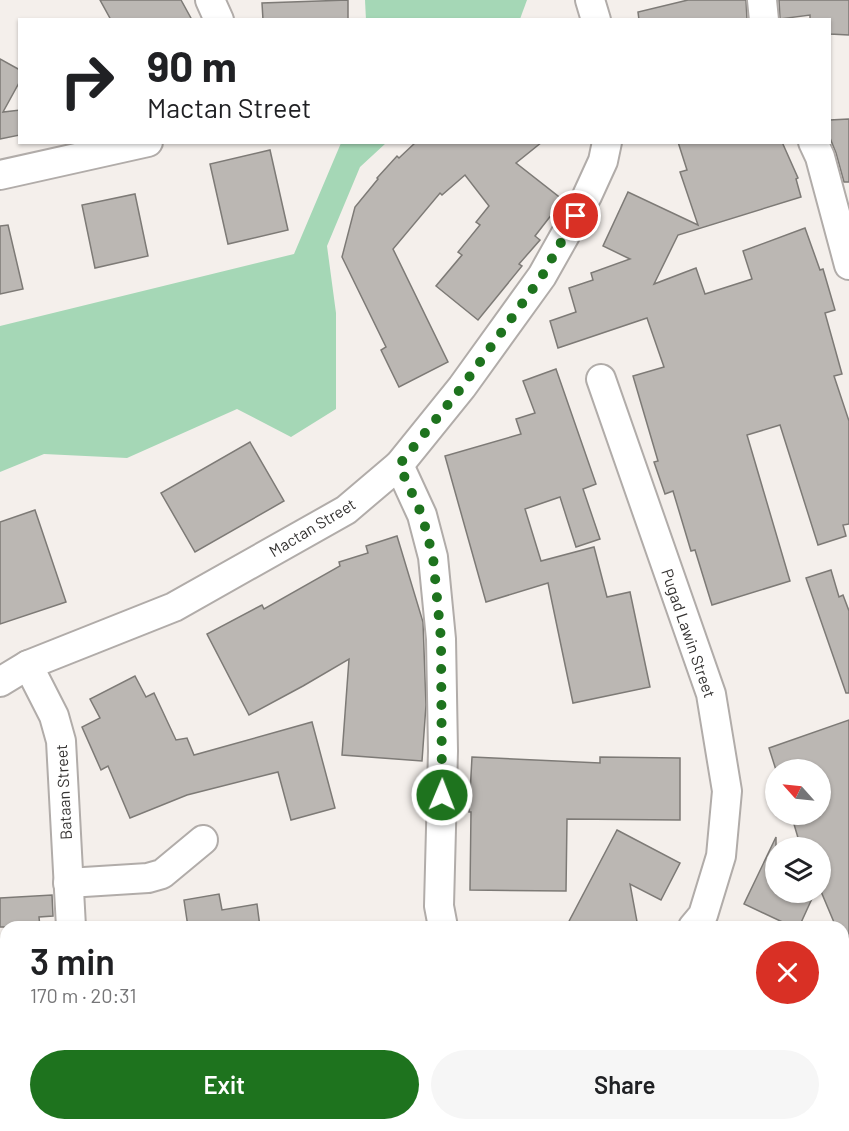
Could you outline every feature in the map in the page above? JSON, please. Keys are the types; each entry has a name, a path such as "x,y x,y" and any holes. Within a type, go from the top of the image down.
{"street":[{"path":"210,0 218,18"},
{"path":"590,0 595,18"},
{"path":"762,0 764,18"},
{"path":"0,175 138,144"},
{"name":"Mactan Street","path":"0,682 28,664 174,608 346,510 399,465 462,387 542,276 587,196 603,161 607,144"},
{"path":"814,144 820,157 849,265"},
{"name":"Pugad Lawin Street","path":"601,379 711,694 727,791 721,856 706,921"},
{"path":"399,465 422,515 433,557 441,639 442,751 439,906 442,921"},
{"name":"Bataan Street","path":"28,664 54,716 61,741 71,921"},
{"path":"68,883 148,878 162,874 202,840"}],"green space":[{"path":"365,0 527,0 520,18 366,18"},
{"path":"341,144 385,144 360,167 327,246 336,313 336,409 291,437 237,409 127,458 44,454 0,472 0,326 294,254"}],"building":[{"path":"100,0 181,0 191,18 110,18"},
{"path":"348,0 348,18 263,18 262,3"},
{"path":"688,0 746,0 747,18 639,18 638,12"},
{"path":"779,0 849,0 849,35 831,34 831,18 810,18 810,15 780,18"},
{"path":"0,59 18,69 18,85 3,112 18,110 18,135 0,139"},
{"path":"849,119 849,182 844,182 831,140 831,120"},
{"path":"414,144 540,144 516,163 563,200 535,236 540,240 519,264 522,266 478,320 436,286 462,255 458,252 480,225 476,222 489,206 465,175 442,195 440,193 393,249 448,362 399,387 381,350 386,347 342,257 355,207 377,178 397,156 399,158"},
{"path":"679,144 783,144 798,178 796,179 801,197 678,235 654,284 696,268 705,294 752,279 743,251 805,228 820,270 823,269 835,310 825,313 842,374 834,376 849,421 849,524 843,525 846,536 818,545 780,425 747,435 790,581 712,605 695,550 691,551 673,491 665,494 654,462 658,461 633,376 664,367 647,318 558,348 550,321 576,312 569,288 593,280 591,273 630,259 603,246 628,192 698,225 680,172 687,170"},
{"path":"270,150 288,230 228,244 210,164"},
{"path":"135,194 148,256 95,268 82,205"},
{"path":"8,225 23,289 0,294 0,226"},
{"path":"556,369 596,484 583,489 600,539 576,547 560,497 525,509 541,561 594,547 607,597 630,592 650,687 573,703 548,583 486,602 445,456 521,434 516,419 535,413 523,381"},
{"path":"250,442 284,501 195,552 161,493"},
{"path":"35,510 66,602 0,624 0,522"},
{"path":"397,536 423,622 426,705 422,761 342,755 349,659 249,715 207,634 262,605 264,609 340,566 339,562 368,553 366,546"},
{"path":"831,570 839,597 843,595 849,611 849,693 846,693 806,578"},
{"path":"135,676 146,697 154,693 176,740 187,738 194,755 312,722 335,808 291,820 278,772 187,795 130,818 108,766 101,770 82,727 100,718 90,699"},
{"path":"849,720 849,921 833,921 826,903 831,903 831,837 798,837 794,825 831,825 831,759 772,759 769,748"},
{"path":"472,757 600,763 600,757 680,758 680,820 567,819 566,891 470,890 471,812 469,812"},
{"path":"617,830 680,863 661,900 630,884 637,921 569,921"},
{"path":"765,860 765,903 810,903 802,921 780,921 744,904"},
{"path":"219,894 222,910 257,904 259,921 187,921 184,900"},
{"path":"52,895 53,916 39,917 39,921 0,921 0,898"}],"route":[{"path":"442,795 441,639 433,557 422,515 399,465 462,387 542,276 576,216"}]}
